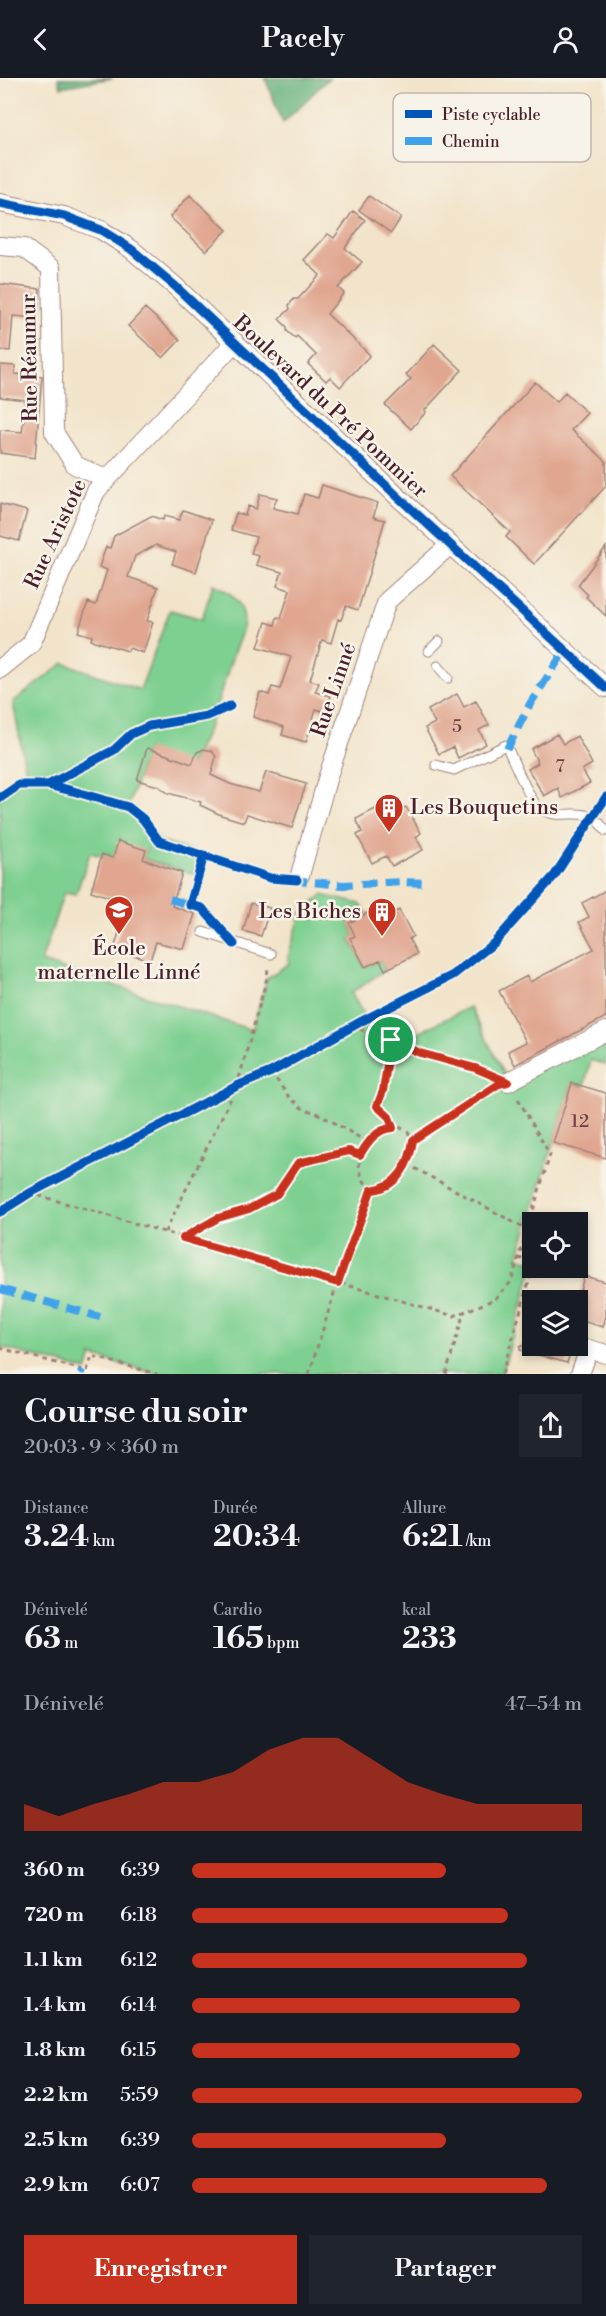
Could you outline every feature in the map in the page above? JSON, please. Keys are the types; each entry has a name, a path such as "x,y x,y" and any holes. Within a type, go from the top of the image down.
{"street":[{"name":"Boulevard du Pré Pommier","path":"0,203 64,216 101,230 131,249 176,286 450,545 606,688"},
{"name":"Rue Réaumur","path":"0,246 24,248 51,268 54,432 75,465 106,479"},
{"name":"Rue Aristote","path":"0,669 31,644 96,491 235,342"},
{"name":"Rue Linné","path":"300,875 328,776 387,601 450,545"},
{"path":"508,1082 606,1030"},
{"path":"580,1374 590,1349 605,1350"}],"lane":[{"path":"429,651 439,641"},
{"path":"438,666 448,678"},
{"path":"436,765 454,770 506,745 536,806 550,814 585,813 599,820 606,831"},
{"path":"203,932 270,958"}],"path":[{"path":"165,1232 237,1086 267,978 270,958"},
{"path":"351,1027 391,1040 420,1053 475,1068 508,1082 549,1155 531,1212"},
{"path":"391,1040 383,1091 377,1106 389,1117 393,1128"},
{"path":"271,1072 289,1097 302,1108 321,1115 367,1142"},
{"path":"371,1190 382,1189 393,1182 407,1164 413,1140 499,1084 508,1082"},
{"path":"371,1190 363,1181 358,1170 360,1155 367,1142 387,1128 399,1127 408,1132 413,1140"},
{"path":"183,1238 218,1218 249,1209 277,1194 298,1163 349,1151 360,1155"},
{"path":"407,1164 522,1227"},
{"path":"309,1374 350,1242 361,1220 371,1190"},
{"path":"30,1193 454,1316 495,1299 511,1282 522,1244"},
{"path":"518,1258 522,1259"},
{"path":"502,1374 530,1278"},
{"path":"446,1374 464,1312"},
{"path":"0,1348 87,1371 92,1356 156,1374"}],"green space":[{"path":"58,78 113,78 61,87"},
{"path":"265,78 329,78 283,123"},
{"path":"213,584 238,602 244,621 209,726 189,765 147,749 128,807 143,819 159,841 200,854 194,874 143,859 146,850 113,858 90,853 76,894 64,892 41,962 252,1030 267,978 290,963 288,957 301,914 322,895 360,904 367,913 349,923 355,936 350,939 365,967 380,960 385,970 351,993 369,1024 386,1034 409,1037 470,1007 508,1081 606,1031 606,1065 591,1060 584,1086 572,1083 532,1212 522,1212 522,1244 518,1257 522,1258 522,1278 530,1278 527,1290 522,1290 522,1306 502,1374 157,1374 92,1356 87,1371 0,1347 0,793 27,777 13,702 64,663 140,690 170,610 202,619"}],"building":[{"path":"190,195 227,230 206,251 170,217"},
{"path":"369,196 401,218 391,233 359,210"},
{"path":"353,211 365,220 345,248 362,262 338,288 344,293 327,314 370,355 340,387 330,377 326,381 308,364 316,355 297,336 295,338 287,331 287,327 279,319 290,309 289,305 294,299 298,299 320,275 304,260 328,234 334,238"},
{"path":"0,284 40,289 38,318 13,316 10,351 0,350"},
{"path":"145,308 180,340 163,358 128,326"},
{"path":"434,344 462,370 424,411 426,412 411,429 385,405 411,379 406,375"},
{"path":"0,365 16,366 15,374 42,376 35,458 0,453 0,430 22,432 26,400 0,397"},
{"path":"535,382 557,402 565,392 587,413 571,430 606,461 606,486 534,564 506,537 510,532 450,476"},
{"path":"322,485 378,503 373,517 385,520 358,610 346,606 341,620 338,619 331,643 322,640 310,680 319,683 315,692 331,696 326,712 316,709 306,742 282,735 284,727 253,717 260,692 269,695 272,687 280,689 291,657 258,647 266,622 275,625 277,617 281,618 290,590 277,586 282,572 256,565 259,556 251,554 256,537 231,530 236,513 245,515 248,506 256,509 260,494 277,498 273,508 298,514 304,494 318,498"},
{"path":"0,504 27,511 19,541 0,536"},
{"path":"183,510 212,520 196,572 172,564 176,552 156,545 135,556 128,577 158,587 147,621 153,622 143,653 91,640 92,636 78,632 88,602 96,605 107,570 99,567 106,547 110,548 114,536 151,516 163,520 164,516 179,520"},
{"path":"606,547 606,616 586,597 588,595 578,585"},
{"path":"457,694 464,707 476,701 489,725 479,730 486,744 458,758 453,747 439,754 425,728 435,723 428,710"},
{"path":"557,734 563,744 577,736 592,764 582,770 590,783 562,798 558,788 544,796 528,769 538,763 531,749"},
{"path":"147,748 192,764 197,752 204,749 212,751 216,757 211,775 230,784 259,792 266,772 306,784 292,828 247,814 244,822 221,815 200,805 201,802 168,793 158,786 137,780"},
{"name":"Les Bouquetins","path":"387,803 393,813 406,807 421,833 416,837 423,850 392,866 386,856 372,863 357,835 362,832 356,819"},
{"path":"118,841 146,850 143,859 182,873 172,906 195,914 184,949 156,942 150,960 114,949 128,903 91,891 102,854 113,858"},
{"path":"606,890 606,1017 515,1065 508,1051 526,1042 499,991 527,976 530,982 594,949 579,922 589,917 582,903"},
{"path":"251,903 270,908 261,936 243,931"},
{"name":"Les Biches","path":"381,906 387,916 399,910 413,936 409,939 417,954 385,970 380,960 365,967 350,938 355,936 349,923"},
{"path":"572,1083 606,1093 606,1158 553,1143"},
{"path":"583,1278 606,1282 606,1316 603,1327 588,1323 588,1290 580,1290"},
{"path":"542,1356 569,1356 567,1363"}],"marked path":[{"path":"507,749 530,704 565,650"},
{"path":"292,880 343,885 427,883"},
{"path":"170,899 190,905"},
{"path":"0,1289 100,1317"},
{"path":"81,1374 82,1370"}],"cycle path":[{"path":"0,203 64,216 101,230 131,249 175,286 396,495 606,688"},
{"path":"48,785 114,750 131,734 149,726 207,716 230,706"},
{"path":"0,798 19,785 48,785 73,791 128,807 143,819 159,841 270,878 297,880"},
{"path":"0,1212 30,1193 237,1086 271,1072 362,1021 453,975 494,943 555,875 606,797"},
{"path":"204,855 190,905 202,908 234,944"}],"place":[{"name":"Les Bouquetins","path":"389,834"},
{"name":"École maternelle Linné","path":"119,936"},
{"name":"Les Biches","path":"382,938"}],"route":[{"path":"391,1040 420,1053 475,1068 508,1082 499,1084 413,1140 412,1152 402,1172 382,1189 371,1190 361,1220 350,1242 338,1283 183,1238 218,1218 249,1209 277,1194 298,1163 349,1151 360,1155 367,1142 376,1134 387,1128 393,1128 389,1117 377,1106 383,1091 391,1040"}]}
